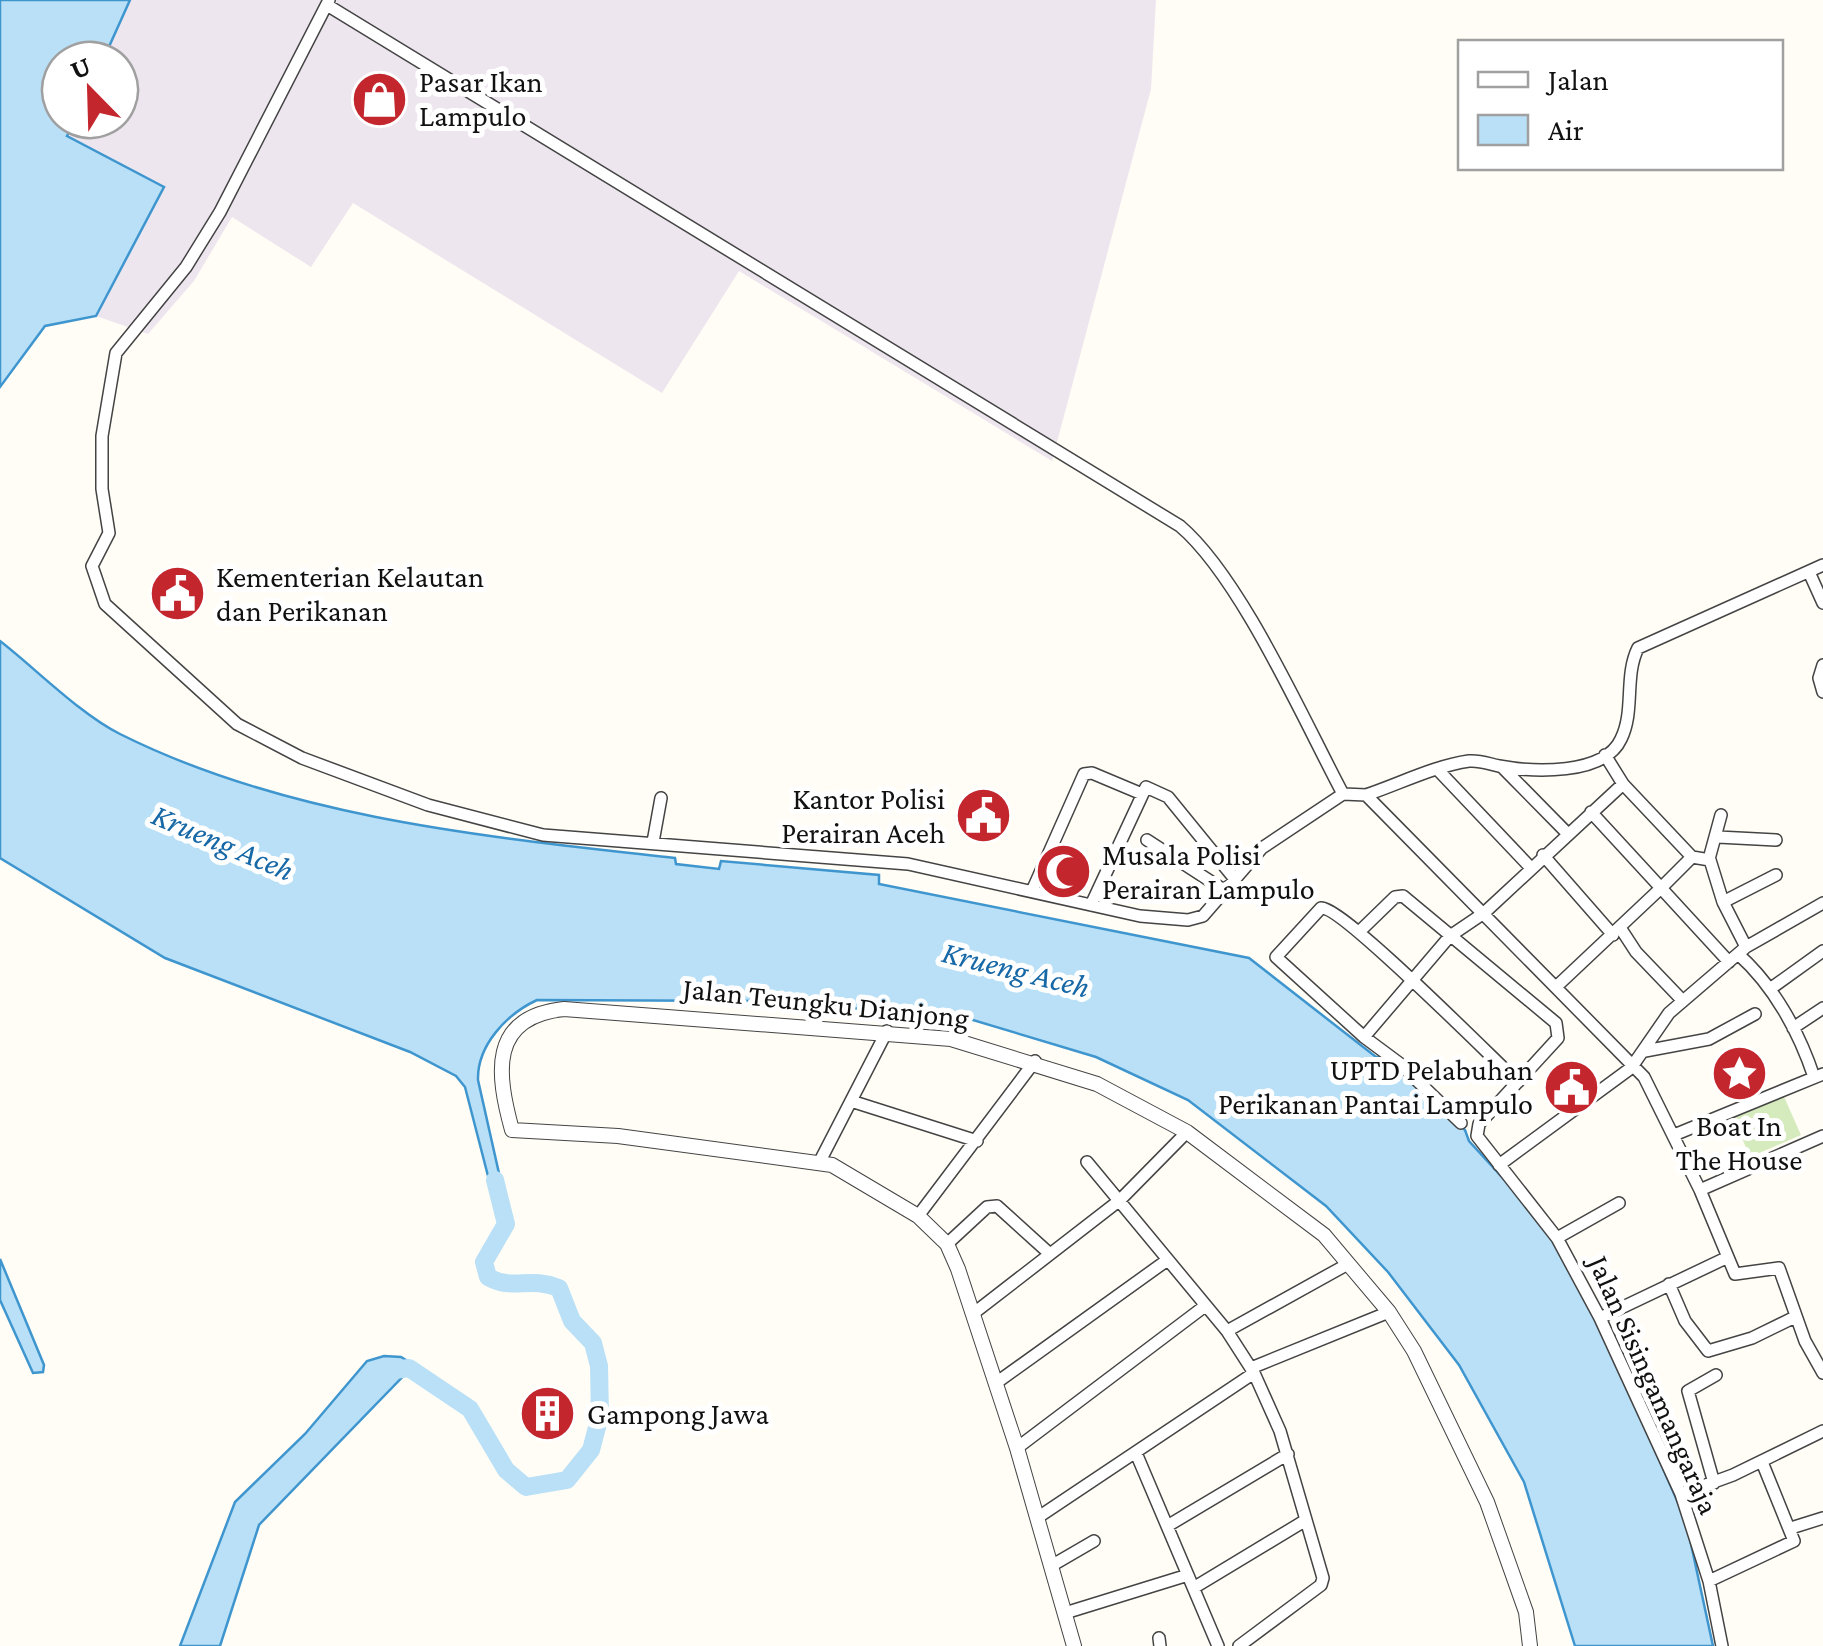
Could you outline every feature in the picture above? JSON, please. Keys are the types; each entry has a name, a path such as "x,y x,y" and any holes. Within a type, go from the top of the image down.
{"street":[{"path":"1344,794 1236,597 1209,556 1180,526 328,2 220,212 186,267 116,353 105,404 102,454 109,533 92,566 96,588 105,604 224,713 302,758 428,806 524,832 908,864 1159,919 1194,920 1206,914 1262,848 1344,794 1366,795 1477,761 1548,770 1585,764 1605,754 1621,740 1632,660 1638,648 1812,580 1823,564"},
{"path":"1812,580 1823,603"},
{"path":"1823,666 1819,678 1823,692"},
{"path":"1605,754 1623,784 1692,857 1709,859"},
{"path":"1502,767 1567,833"},
{"path":"1438,770 1531,868"},
{"path":"1032,890 1084,774 1092,773 1142,794"},
{"path":"1364,1038 1450,936 1484,914 1623,784"},
{"path":"1091,905 1146,787 1168,798 1234,878"},
{"path":"1366,795 1644,1078 1738,1276 1779,1268 1795,1317 1823,1373"},
{"path":"653,842 661,798"},
{"path":"1592,812 1660,888 1738,954 1770,989 1819,1075 1674,1135"},
{"path":"1721,815 1709,859 1738,954"},
{"path":"1718,837 1776,840"},
{"path":"1146,840 1224,890"},
{"path":"1544,856 1682,1000"},
{"path":"1557,986 1692,857"},
{"path":"1724,902 1776,875"},
{"path":"1361,930 1400,895 1556,1023 1558,1038 1518,1082 1361,930 1326,906 1276,960 1364,1038 1399,1063 1461,1123"},
{"path":"1499,1165 1631,1068 1682,1000 1738,954 1823,903"},
{"path":"1770,989 1823,951"},
{"path":"1793,1028 1823,1008"},
{"name":"Jalan Teungku Dianjong","path":"820,1163 618,1136 512,1130 500,1089 504,1048 523,1023 550,1010 887,1030 951,1038 1035,1061 1119,1094 1187,1132 1300,1214 1390,1312 1488,1502 1526,1612 1530,1646"},
{"path":"1645,1051 1709,1039 1754,1014"},
{"path":"887,1030 820,1163 846,1170 918,1216 947,1244 974,1313 1074,1646"},
{"path":"918,1216 1035,1061"},
{"name":"Jalan Sisingamangaraja","path":"1518,1082 1477,1128 1481,1143 1557,1238 1600,1318 1681,1494 1709,1581 1722,1646"},
{"path":"851,1101 977,1142"},
{"path":"974,1313 1120,1200 1187,1132"},
{"path":"1700,1190 1823,1136"},
{"path":"1087,1162 1227,1331 1253,1370 1288,1454 1323,1578 1320,1585 1239,1646"},
{"path":"1557,1238 1619,1203"},
{"path":"947,1244 993,1206 1001,1208 1050,1254"},
{"path":"1600,1318 1728,1257"},
{"path":"996,1383 1166,1260"},
{"path":"1227,1331 1348,1264"},
{"path":"1669,1284 1685,1321 1708,1351 1752,1338 1795,1317"},
{"path":"1016,1448 1205,1306"},
{"path":"1037,1518 1253,1370 1390,1312"},
{"path":"1714,1483 1688,1390 1716,1374"},
{"path":"1681,1494 1762,1462 1823,1431"},
{"path":"1136,1453 1218,1646"},
{"path":"1168,1525 1288,1454"},
{"path":"1709,1581 1792,1544 1791,1528 1762,1462"},
{"path":"1791,1528 1823,1518"},
{"path":"1195,1588 1306,1520"},
{"path":"1051,1566 1094,1541"},
{"path":"1065,1613 1188,1575"}],"shaded area":[{"path":"130,0 1156,0 1151,89 1052,461 739,271 662,393 353,203 311,267 232,217 194,281 148,334 96,316 163,187 75,140 140,140 140,40 112,40"}],"green space":[{"path":"1781,1090 1801,1135 1750,1157 1731,1112"}],"water":[{"path":"0,0 130,0 112,40 40,40 40,140 75,140 164,187 96,316 45,326 0,387"},
{"name":"Krueng Aceh","path":"0,641 74,703 120,734 185,763 321,805 462,832 675,858 676,864 719,869 721,861 879,875 879,884 1249,958 1376,1057 1386,1056 1465,1130 1469,1141 1547,1226 1596,1315 1686,1521 1713,1646 1575,1646 1524,1482 1459,1365 1388,1272 1326,1206 1188,1100 1096,1057 963,1017 761,1001 537,1000 515,1013 496,1032 479,1067 478,1080 505,1200 495,1203 465,1087 456,1076 410,1052 165,958 0,858"},
{"path":"0,1259 44,1365 43,1372 33,1373 0,1300"},
{"path":"401,1357 414,1365 259,1525 220,1646 180,1646 235,1502 305,1434 367,1361"}],"waterway":[{"path":"387,1371 409,1368 470,1409 506,1470 526,1487 567,1480 591,1450 600,1416 599,1366 593,1343 572,1321 559,1288 539,1283 505,1283 488,1277 484,1262 506,1224 495,1180"}],"place":[{"name":"Pasar Ikan Lampulo","path":"380,99"},
{"name":"Kementerian Kelautan dan Perikanan","path":"177,594"},
{"name":"Kantor Polisi Perairan Aceh","path":"984,816"},
{"name":"Musala Polisi Perairan Lampulo","path":"1063,872"},
{"name":"Boat In The House","path":"1739,1074"},
{"name":"UPTD Pelabuhan Perikanan Pantai Lampulo","path":"1572,1087"},
{"name":"Gampong Jawa","path":"548,1414"}]}
